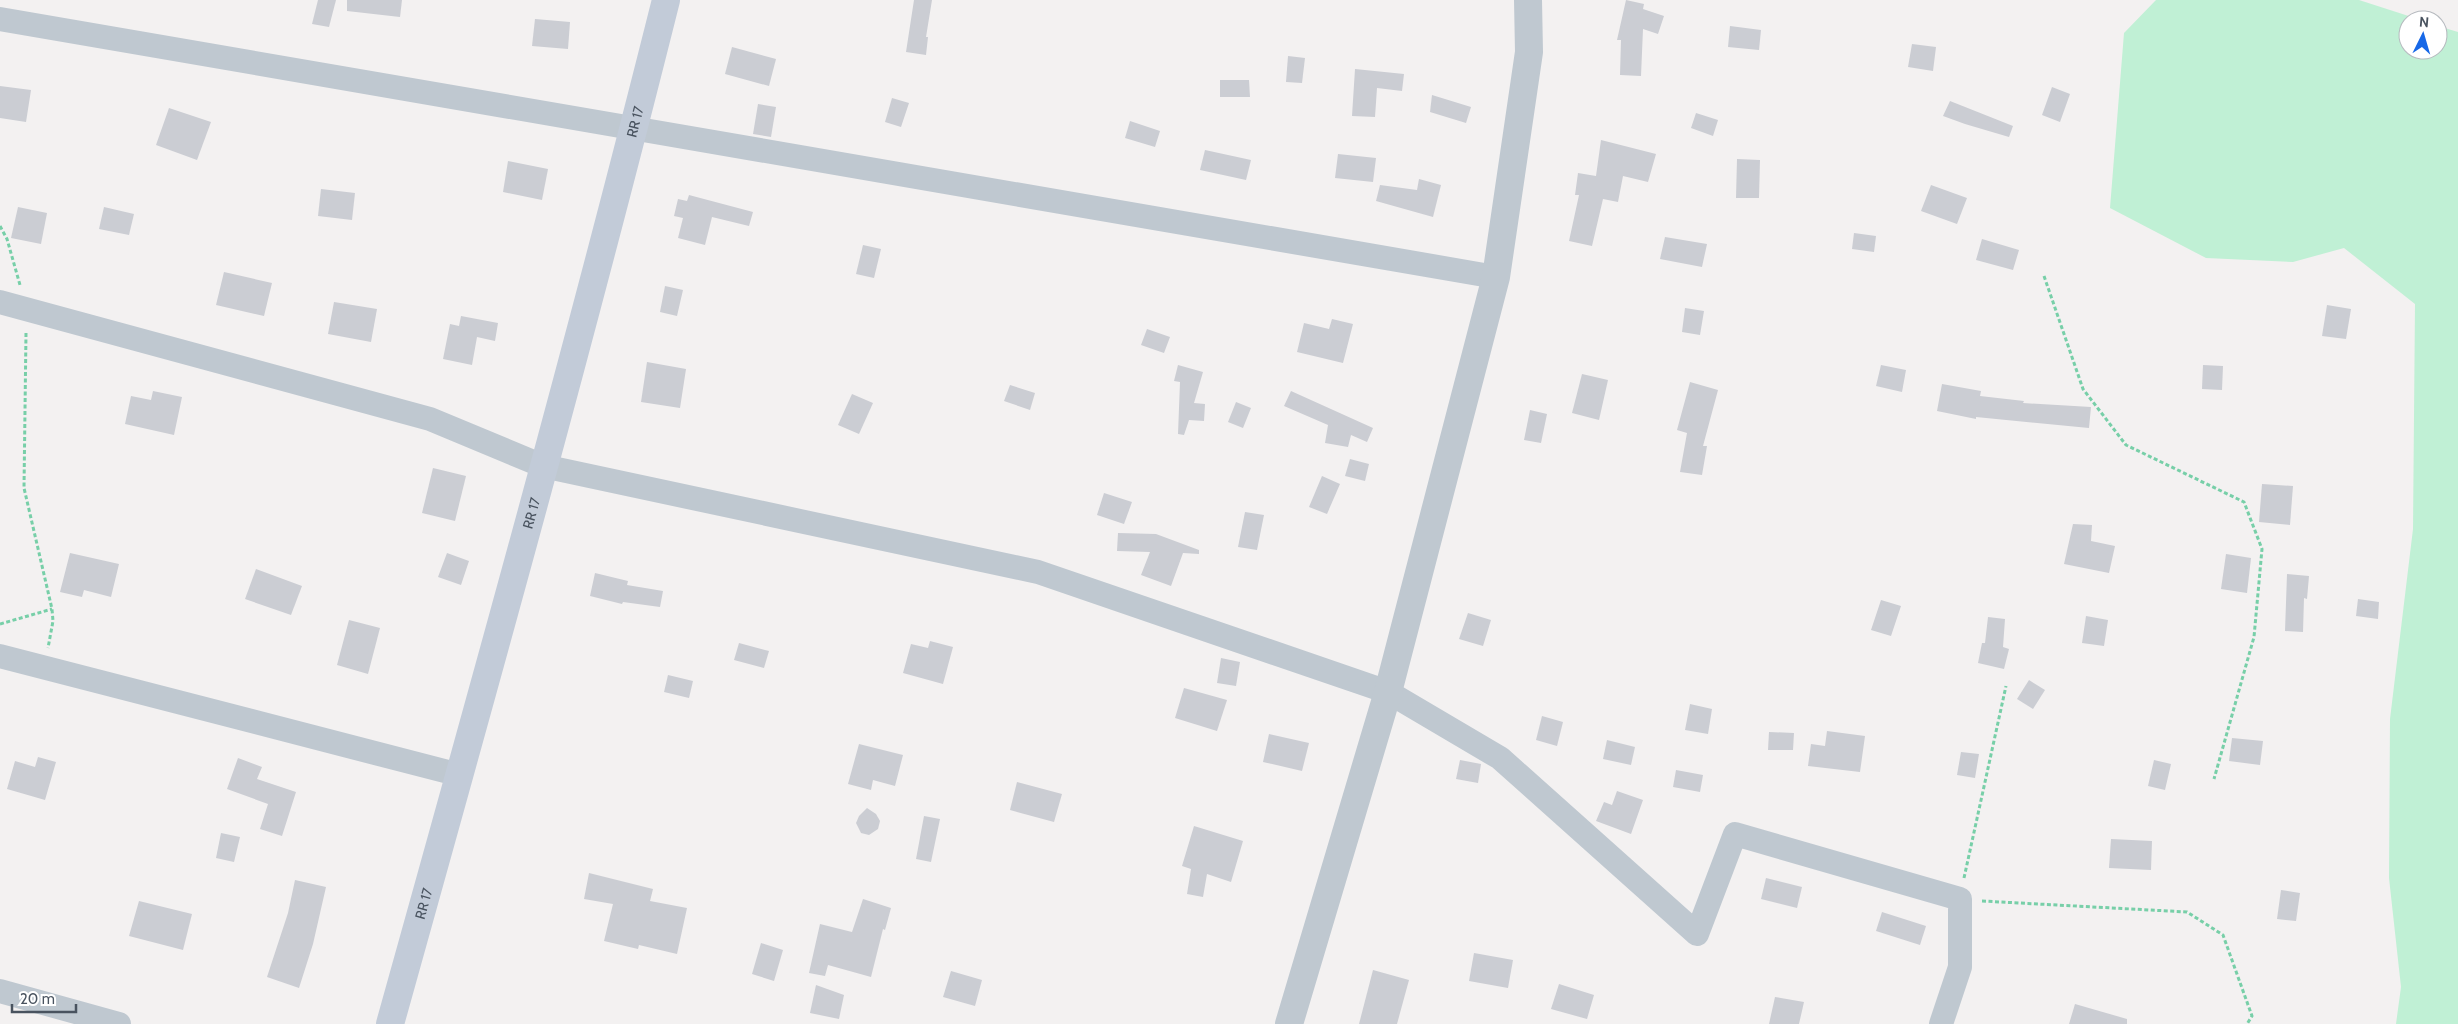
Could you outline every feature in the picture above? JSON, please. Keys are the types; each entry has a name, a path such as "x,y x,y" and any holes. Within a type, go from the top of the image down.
{"main road":[{"name":"RR 17","path":"390,1024 460,774 634,128 666,0"}],"street":[{"path":"1289,1024 1388,692 1496,277 1529,52 1528,0"},
{"path":"0,19 634,128 1060,205 1496,277"},
{"path":"0,302 430,419 543,466 1038,572 1388,692 1500,758 1697,934 1735,834 1960,899 1960,967 1941,1024"},
{"path":"0,656 460,774"},
{"path":"0,991 119,1024"}],"path":[{"path":"0,226 7,240 27,308 24,488 54,621 44,668"},
{"path":"2044,276 2083,389 2126,445 2244,502 2262,549 2254,637 2214,779"},
{"path":"0,624 52,609"},
{"path":"2006,686 1960,899 2187,912 2223,935 2252,1016 2247,1024"}],"green space":[{"path":"2156,0 2359,0 2398,13 2398,60 2448,60 2448,29 2458,32 2458,1024 2396,1024 2401,987 2389,878 2390,719 2413,529 2415,304 2344,248 2293,262 2206,258 2110,208 2124,33"}],"building":[{"path":"318,0 336,0 329,27 312,24"},
{"path":"347,0 402,0 400,17 347,11"},
{"path":"914,0 932,0 926,37 928,37 926,55 906,52"},
{"path":"1626,0 1644,4 1643,9 1664,16 1658,34 1643,29 1641,76 1620,75 1621,40 1617,40"},
{"path":"535,19 570,22 568,49 532,46"},
{"path":"1730,26 1761,30 1759,50 1728,47"},
{"path":"1912,44 1936,47 1933,71 1908,67"},
{"path":"732,47 776,59 769,86 725,74"},
{"path":"1288,56 1305,58 1302,83 1286,82"},
{"path":"1355,69 1404,74 1402,91 1377,88 1375,117 1352,116"},
{"path":"1220,80 1249,80 1250,97 1220,97"},
{"path":"0,86 31,90 26,122 0,118"},
{"path":"2052,87 2070,94 2060,122 2042,115"},
{"path":"1432,95 1471,107 1466,123 1430,112"},
{"path":"892,98 909,103 901,127 885,122"},
{"path":"1950,101 2013,126 2009,137 1943,116"},
{"path":"758,104 776,107 771,137 753,134"},
{"path":"169,108 211,122 197,160 156,145"},
{"path":"1696,113 1718,120 1713,136 1691,128"},
{"path":"1130,121 1160,131 1155,147 1125,138"},
{"path":"1601,140 1656,154 1648,182 1623,176 1618,202 1603,199 1592,246 1569,241 1579,195 1575,195 1578,173 1596,176"},
{"path":"1205,150 1251,160 1246,180 1200,170"},
{"path":"1338,154 1376,158 1373,182 1335,178"},
{"path":"1737,159 1760,160 1759,198 1736,198"},
{"path":"508,161 548,169 542,200 503,192"},
{"path":"1419,179 1441,185 1433,217 1376,201 1380,185 1417,190"},
{"path":"1931,185 1967,198 1957,224 1921,211"},
{"path":"321,189 355,193 352,220 318,216"},
{"path":"689,195 753,212 749,226 712,217 705,245 678,238 683,218 674,216 678,199 687,201"},
{"path":"18,207 47,213 41,244 11,238"},
{"path":"104,207 134,214 129,235 99,229"},
{"path":"1854,233 1876,236 1874,252 1852,249"},
{"path":"1665,237 1707,244 1702,267 1660,259"},
{"path":"1982,239 2019,250 2013,270 1976,260"},
{"path":"863,245 881,249 874,278 856,274"},
{"path":"224,272 272,283 264,316 216,305"},
{"path":"665,286 683,290 677,316 660,312"},
{"path":"334,302 377,309 371,342 328,334"},
{"path":"2327,305 2351,309 2346,339 2322,336"},
{"path":"1685,308 1704,311 1700,335 1682,332"},
{"path":"461,316 498,323 495,341 477,337 472,365 443,359 450,324 459,326"},
{"path":"1332,319 1353,324 1343,363 1297,352 1304,323 1329,329"},
{"path":"1147,329 1170,337 1164,353 1141,345"},
{"path":"647,362 686,369 680,408 641,402"},
{"path":"1178,365 1203,372 1194,403 1205,404 1204,421 1189,420 1184,435 1178,434 1180,382 1174,381"},
{"path":"1881,365 1906,370 1902,392 1876,386"},
{"path":"2203,365 2223,366 2222,390 2202,389"},
{"path":"1582,374 1608,380 1599,420 1572,413"},
{"path":"1690,382 1718,390 1703,446 1707,446 1702,475 1680,472 1687,433 1677,430"},
{"path":"1942,384 1981,391 1980,396 2024,401 2023,403 2091,407 2089,428 1976,417 1976,419 1937,411"},
{"path":"1010,385 1035,393 1030,410 1004,401"},
{"path":"153,391 182,397 174,435 125,424 131,396 151,400"},
{"path":"1291,391 1373,428 1367,442 1351,435 1348,447 1325,443 1328,425 1284,406"},
{"path":"852,394 873,403 859,434 838,425"},
{"path":"1236,402 1251,408 1243,428 1228,422"},
{"path":"1530,410 1547,414 1541,443 1524,440"},
{"path":"1350,459 1369,464 1365,481 1345,476"},
{"path":"433,468 466,476 455,521 422,513"},
{"path":"1322,476 1340,484 1327,514 1309,507"},
{"path":"2262,484 2293,486 2290,525 2259,522"},
{"path":"1104,493 1132,502 1124,524 1097,515"},
{"path":"1245,512 1264,515 1257,550 1238,547"},
{"path":"2073,524 2092,525 2091,541 2115,546 2109,573 2064,564"},
{"path":"1118,533 1156,534 1199,550 1199,554 1183,553 1171,586 1141,575 1150,552 1117,551"},
{"path":"70,553 119,564 111,597 84,590 82,597 60,592"},
{"path":"447,553 469,561 461,585 438,577"},
{"path":"2226,554 2251,558 2247,593 2221,589"},
{"path":"256,569 302,586 291,615 245,599"},
{"path":"595,573 628,581 627,585 663,591 660,607 623,602 622,604 590,596"},
{"path":"2287,574 2309,576 2307,599 2304,598 2303,632 2285,631"},
{"path":"2358,599 2379,602 2378,619 2356,616"},
{"path":"1881,600 1901,606 1891,636 1871,630"},
{"path":"1468,613 1491,620 1483,646 1459,639"},
{"path":"2086,616 2108,620 2104,646 2082,643"},
{"path":"1988,617 2005,619 2003,647 2009,649 2004,669 1978,663 1982,643 1985,643"},
{"path":"349,620 380,628 368,674 337,665"},
{"path":"930,641 953,647 943,684 903,673 911,644 928,648"},
{"path":"739,643 769,651 764,668 734,660"},
{"path":"1221,658 1240,662 1236,686 1217,683"},
{"path":"668,675 693,681 689,698 664,692"},
{"path":"2029,680 2045,690 2033,709 2017,699"},
{"path":"1184,688 1227,700 1217,731 1175,718"},
{"path":"1690,704 1712,709 1708,734 1685,730"},
{"path":"1542,716 1563,722 1557,746 1536,740"},
{"path":"1827,731 1865,736 1860,772 1808,766 1811,744 1825,746"},
{"path":"1769,732 1794,733 1793,750 1768,750"},
{"path":"1269,734 1309,743 1302,771 1263,762"},
{"path":"2232,738 2263,741 2260,765 2229,761"},
{"path":"1607,740 1635,747 1631,765 1603,759"},
{"path":"859,744 903,755 895,786 873,780 871,790 848,784"},
{"path":"1961,752 1979,754 1975,778 1957,775"},
{"path":"38,757 56,762 45,800 7,789 15,761 35,767"},
{"path":"238,758 262,767 257,779 296,792 282,836 260,829 268,804 227,789"},
{"path":"1460,760 1481,764 1478,783 1456,779"},
{"path":"2154,760 2171,764 2165,790 2148,786"},
{"path":"1676,770 1703,775 1700,792 1673,787"},
{"path":"1017,782 1062,794 1054,822 1010,810"},
{"path":"1617,791 1643,800 1631,834 1596,821 1604,802 1612,805"},
{"path":"867,808 876,814 880,821 878,829 869,835 861,833 856,823 859,816"},
{"path":"924,816 940,819 931,862 916,859"},
{"path":"1194,826 1243,841 1231,882 1207,874 1203,897 1187,894 1191,869 1182,866"},
{"path":"221,833 240,837 234,862 216,858"},
{"path":"2111,839 2152,841 2151,870 2109,868"},
{"path":"589,873 653,889 650,901 687,908 677,954 639,945 638,949 604,941 613,904 584,899"},
{"path":"1766,878 1802,887 1797,908 1761,899"},
{"path":"295,880 326,887 313,944 299,988 267,977 288,913"},
{"path":"2281,890 2300,893 2296,921 2277,919"},
{"path":"863,899 891,908 885,930 883,929 871,977 828,965 825,976 809,973 820,924 852,932"},
{"path":"139,901 192,914 183,950 129,936"},
{"path":"1882,912 1926,926 1920,945 1876,931"},
{"path":"761,943 783,950 774,981 752,974"},
{"path":"1474,953 1513,960 1508,988 1469,981"},
{"path":"1373,970 1409,980 1397,1024 1359,1024"},
{"path":"951,971 982,980 975,1006 943,997"},
{"path":"1559,984 1594,995 1587,1019 1551,1009"},
{"path":"816,985 844,995 839,1019 810,1013"},
{"path":"1775,997 1804,1002 1799,1024 1769,1024"},
{"path":"2075,1004 2127,1019 2127,1024 2069,1024"}]}
